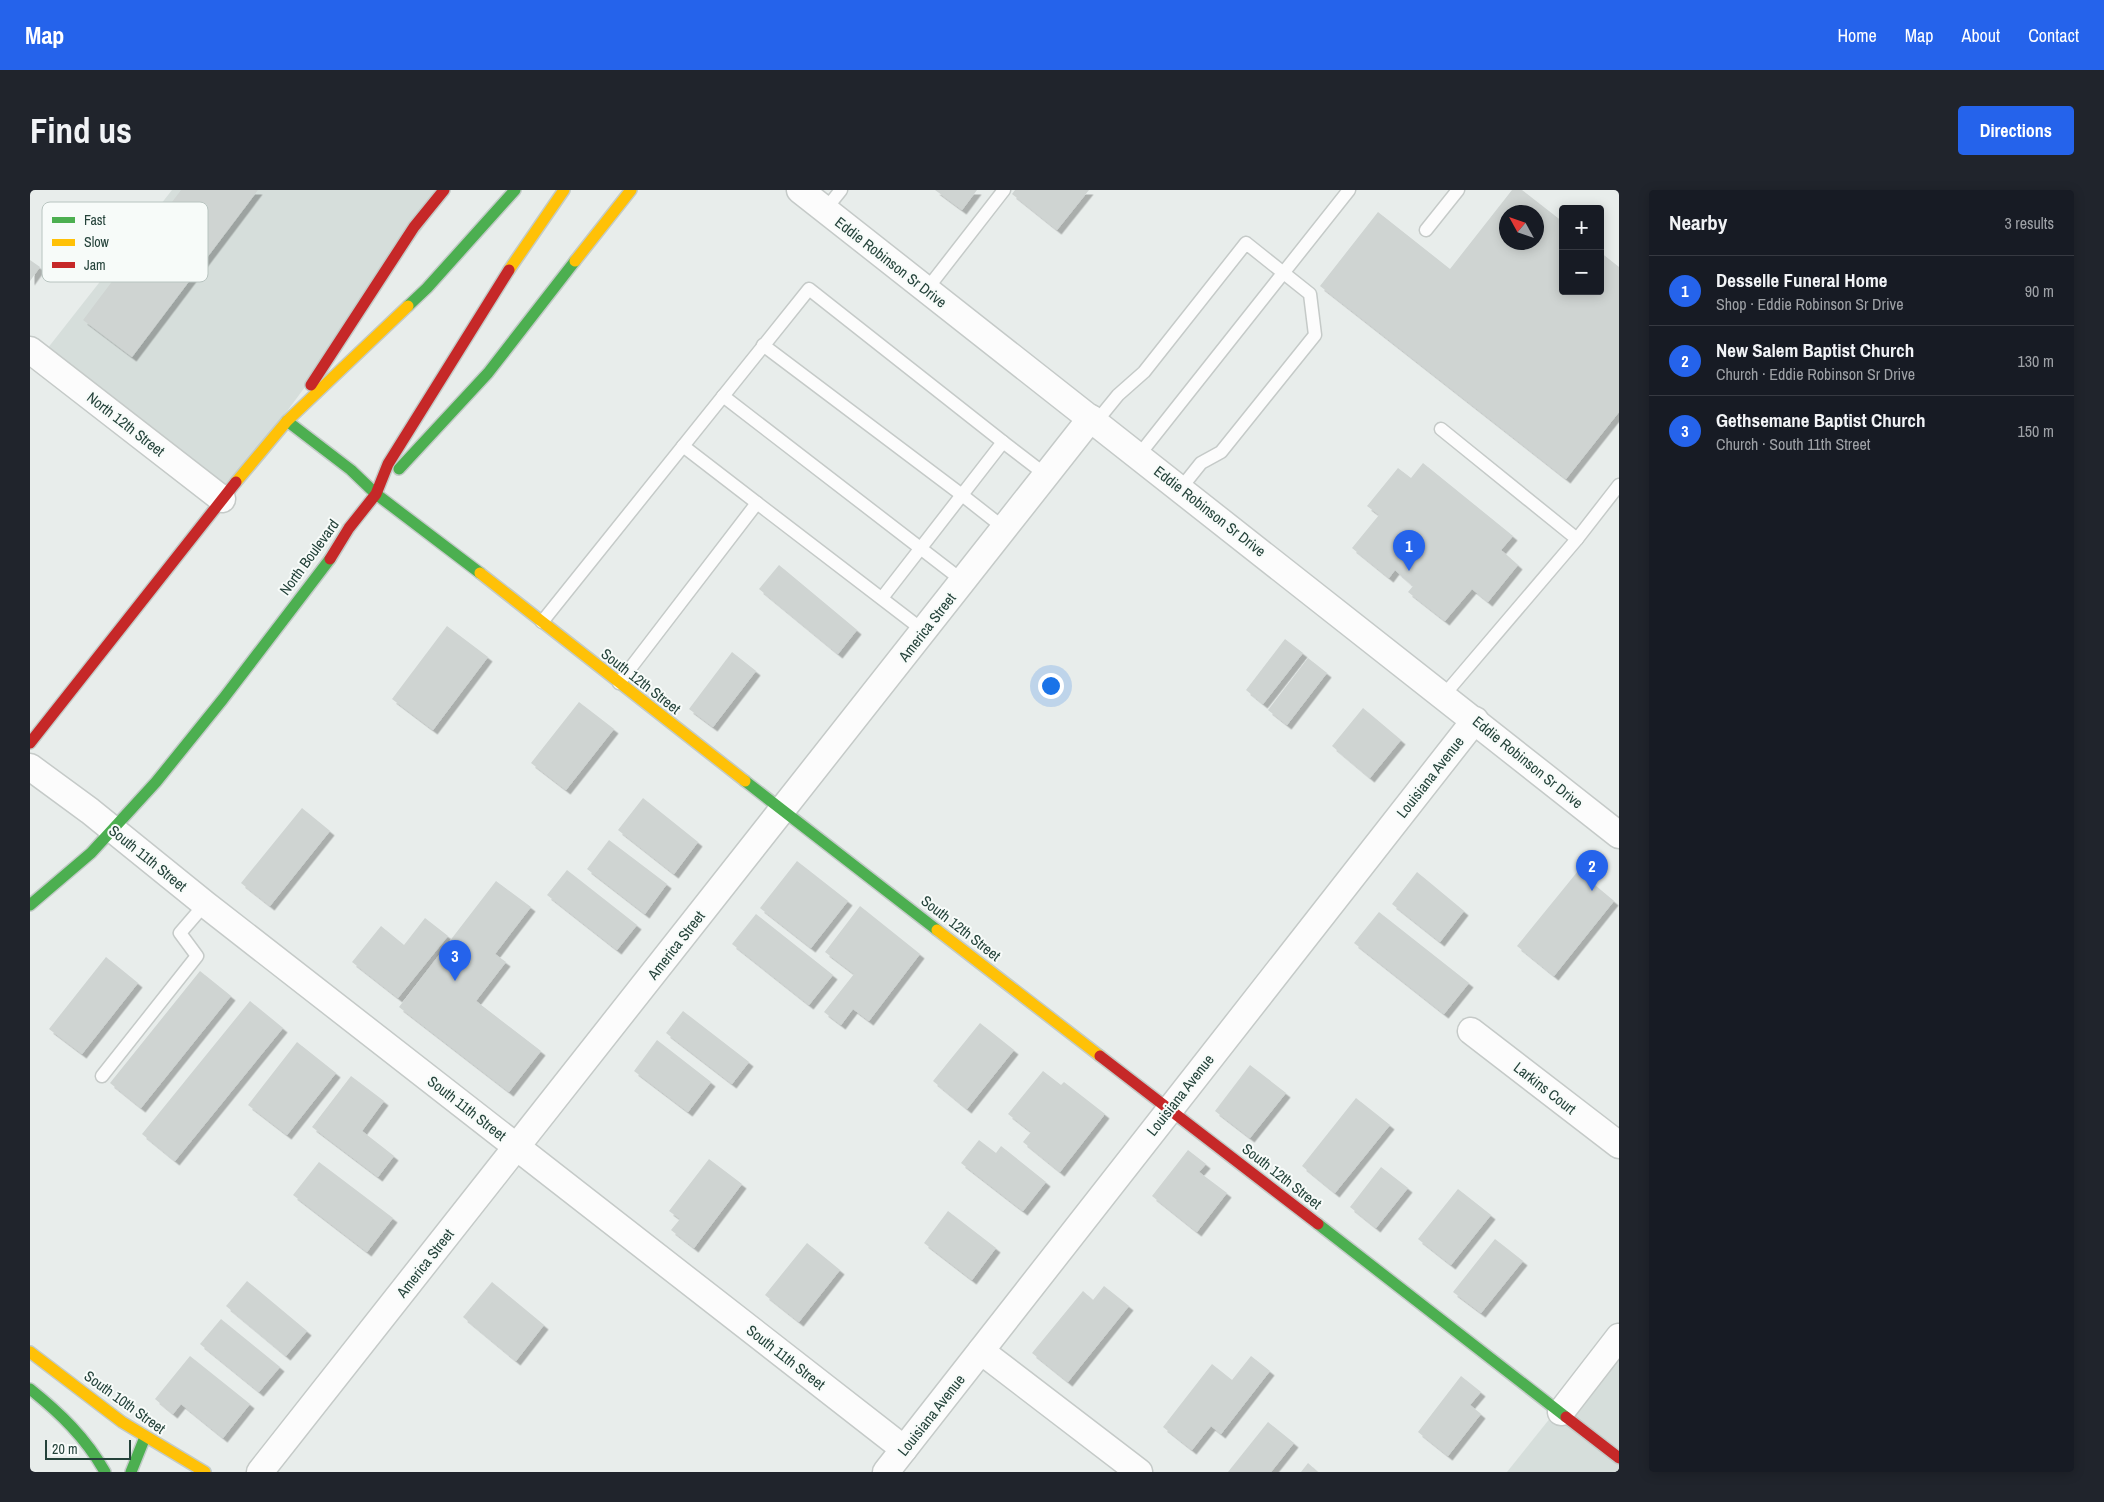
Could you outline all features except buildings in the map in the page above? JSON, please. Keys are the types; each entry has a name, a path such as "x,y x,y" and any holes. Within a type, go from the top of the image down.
{"street":[{"path":"287,421 414,227 444,190"},
{"name":"North Boulevard","path":"30,905 69,872 113,830 156,782 223,699 332,556 349,528 376,494 388,464 496,289 564,190"},
{"path":"376,494 488,373 631,190"},
{"name":"Eddie Robinson Sr Drive","path":"800,190 1444,695 1619,835"},
{"path":"30,743 222,498 287,421 427,288 512,194"},
{"name":"North 12th Street","path":"30,350 222,498"},
{"name":"America Street","path":"260,1472 1046,475 1094,420"},
{"name":"South 12th Street","path":"287,421 351,470 376,494 433,536 619,683 1170,1108 1619,1458"},
{"name":"Louisiana Avenue","path":"886,1472 1475,720"},
{"name":"South 11th Street","path":"30,767 904,1449"},
{"name":"Larkins Court","path":"1472,1031 1619,1145"},
{"path":"1562,1412 1619,1337"},
{"path":"981,1351 1139,1472"},
{"name":"South 10th Street","path":"30,1352 122,1422 205,1472"},
{"path":"30,1389 76,1430 90,1446 105,1472"},
{"path":"131,1472 145,1437"}],"lane":[{"path":"825,210 842,190"},
{"path":"927,289 1004,190"},
{"path":"1138,455 1349,190"},
{"path":"1426,230 1458,190"},
{"path":"1094,420 1144,372 1246,243 1284,272 1310,294 1316,336 1221,452 1201,463 1181,488"},
{"path":"542,622 809,289 1046,475"},
{"path":"764,346 1004,528"},
{"path":"723,396 963,581"},
{"path":"1441,429 1577,539"},
{"path":"882,598 1004,442"},
{"path":"683,446 924,631"},
{"path":"1444,695 1577,539 1619,485"},
{"path":"619,683 757,503"},
{"path":"102,1076 197,956 180,933 205,904"}],"shaded area":[{"path":"172,190 451,190 222,499 40,358 100,282 208,282 208,202 163,202"},
{"path":"1619,1332 1619,1472 1507,1472"}],"traffic: fast":[{"path":"408,306 427,288 515,190"},
{"path":"399,469 488,373 575,261"},
{"path":"287,421 351,470 376,494 480,573"},
{"path":"30,905 91,853 156,782 223,699 330,559"},
{"path":"745,781 937,930"},
{"path":"1318,1224 1566,1417"},
{"path":"30,1389 72,1427 105,1472"},
{"path":"131,1472 145,1437"}],"traffic: slow":[{"path":"509,270 564,190"},
{"path":"575,261 631,190"},
{"path":"236,482 287,421 408,306"},
{"path":"480,573 745,781"},
{"path":"937,930 1100,1056"},
{"path":"30,1352 122,1422 205,1472"}],"traffic: jam":[{"path":"311,385 414,227 444,190"},
{"path":"330,559 349,528 376,494 388,464 509,270"},
{"path":"30,743 236,482"},
{"path":"1100,1056 1318,1224"},
{"path":"1566,1417 1619,1458"}],"place":[{"name":"Desselle Funeral Home","path":"1409,571"},
{"name":"New Salem Baptist Church","path":"1592,891"},
{"name":"Gethsemane Baptist Church","path":"455,981"}]}
